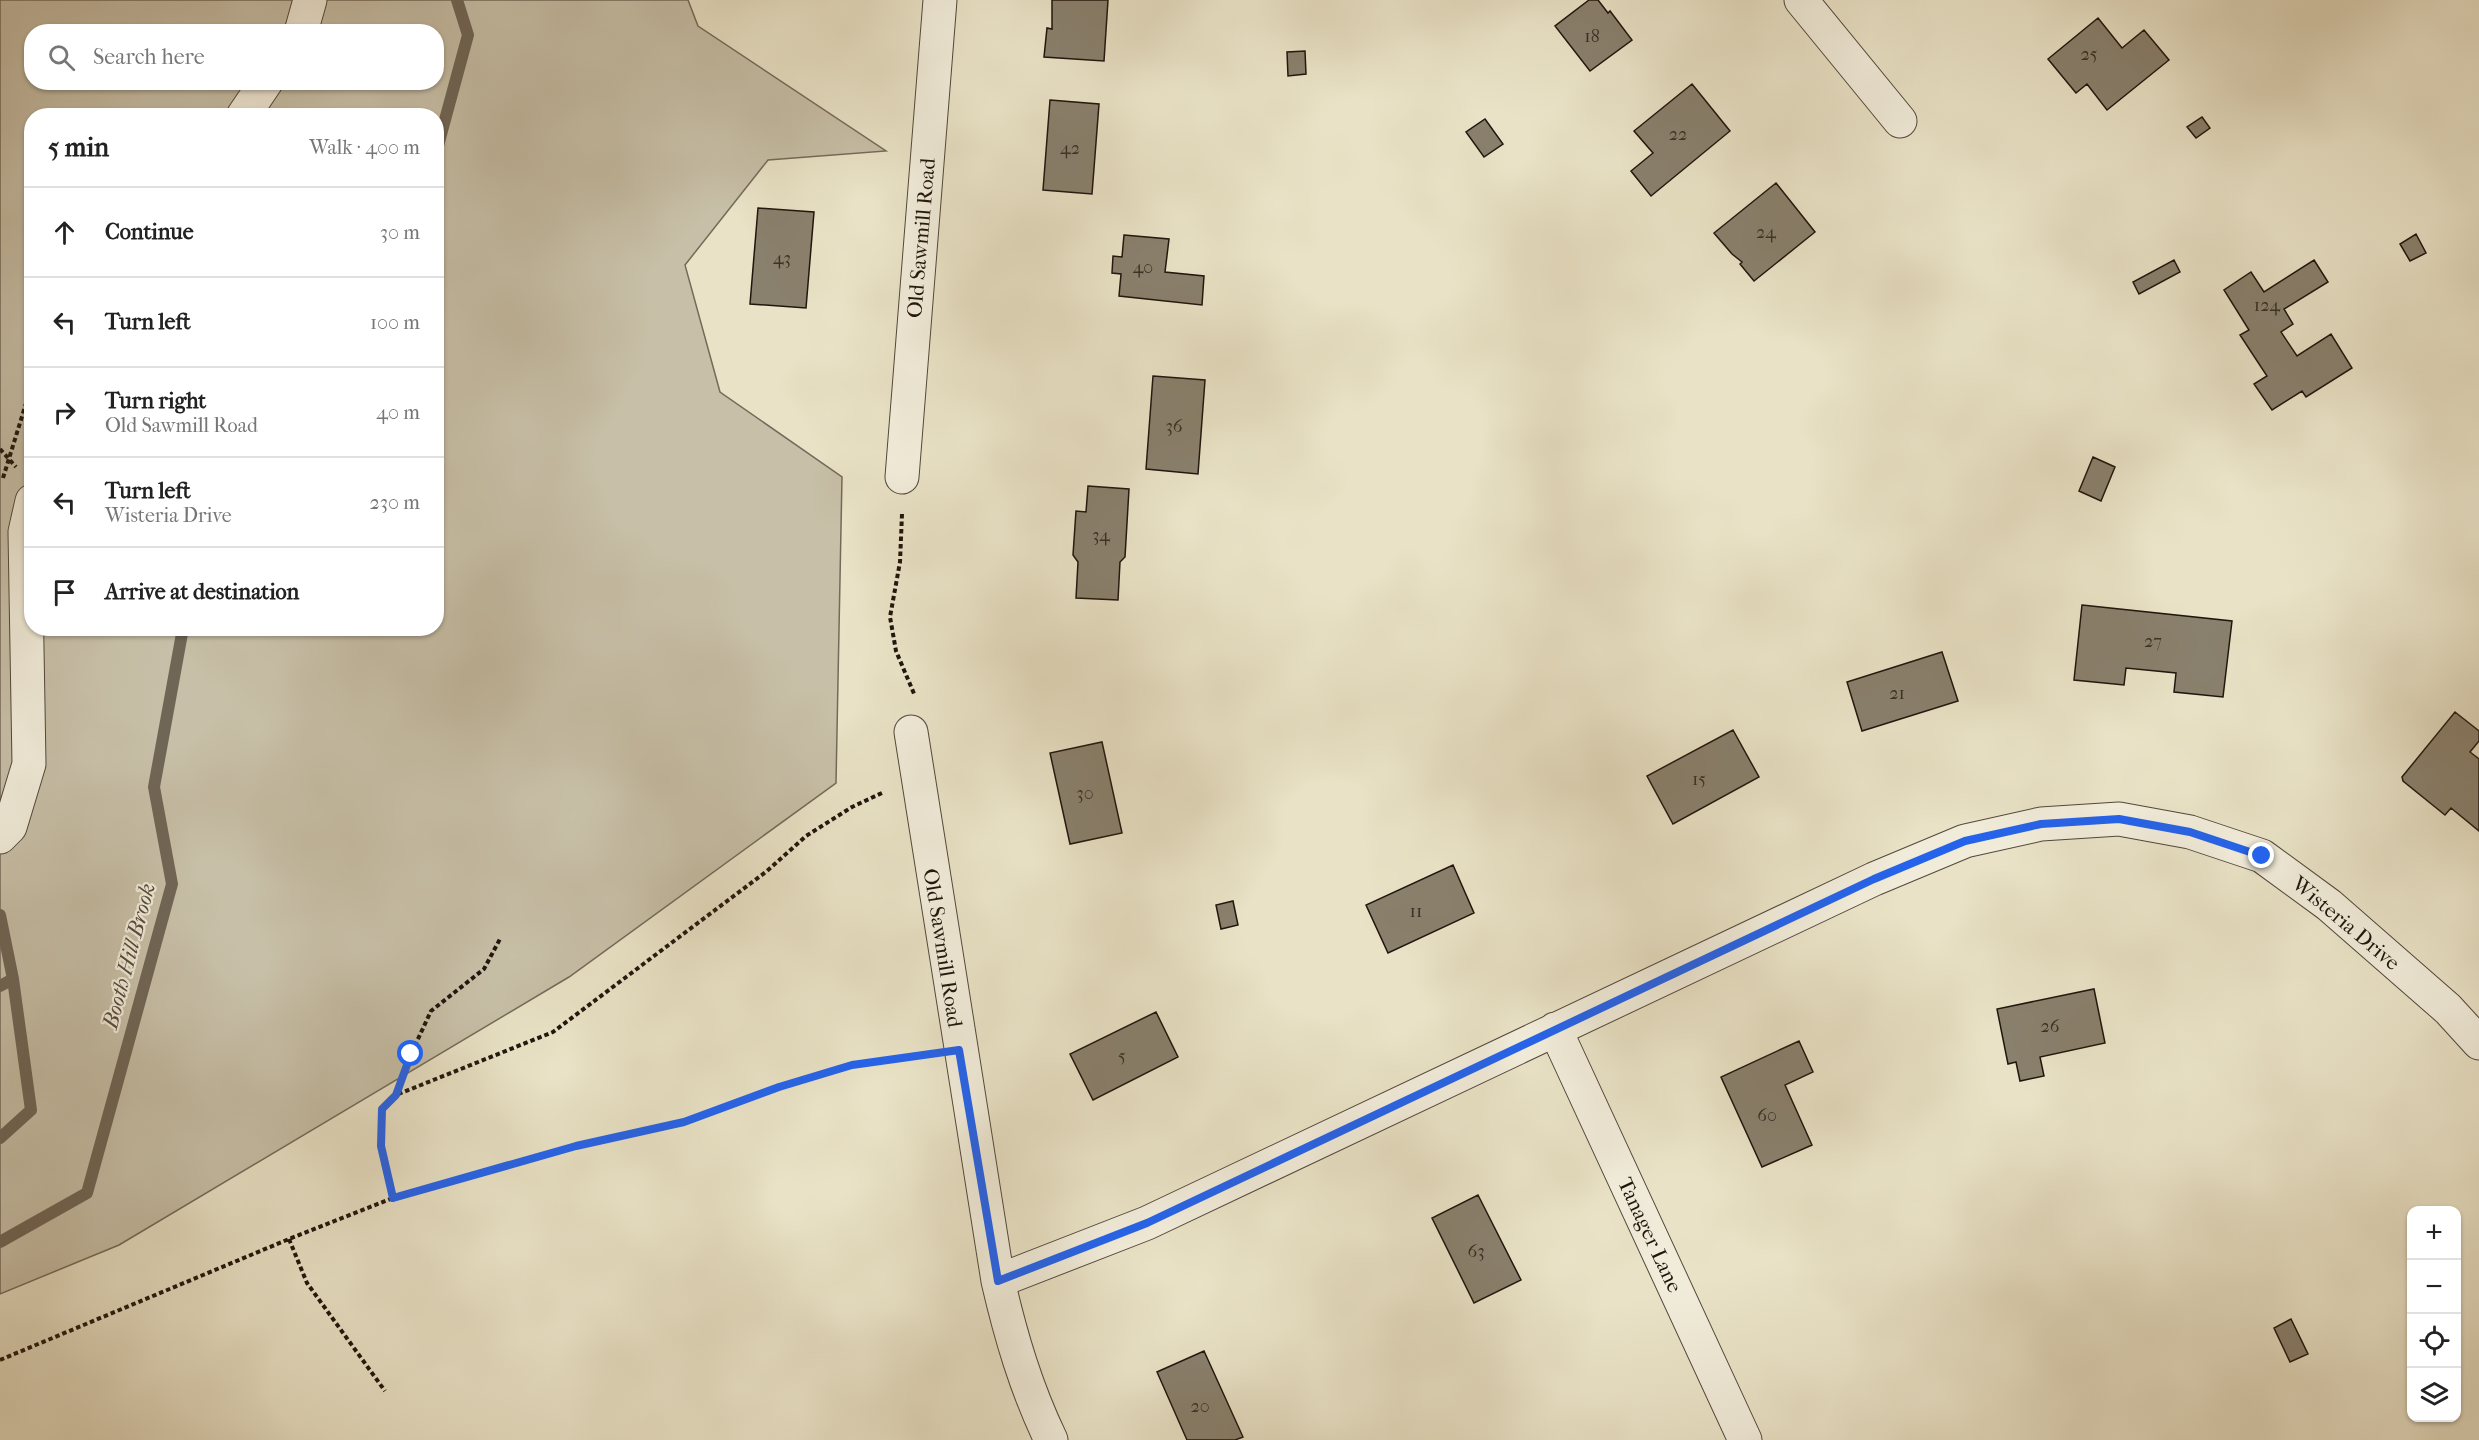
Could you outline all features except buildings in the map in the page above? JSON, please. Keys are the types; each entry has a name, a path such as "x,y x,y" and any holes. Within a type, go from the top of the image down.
{"street":[{"path":"303,24 310,0"},
{"name":"Old Sawmill Road","path":"902,477 940,0"},
{"path":"1801,0 1900,121"},
{"path":"248,108 261,90"},
{"path":"0,837 10,827 29,764 27,636"},
{"name":"Old Sawmill Road","path":"911,732 959,1050 998,1281 1013,1345 1035,1406 1051,1440"},
{"name":"Wisteria Drive","path":"998,1281 1147,1223 1874,879 1965,841 2041,824 2119,819 2190,832 2262,856 2329,904 2448,1009 2479,1043"},
{"name":"Tanager Lane","path":"1555,1029 1745,1440"}],"path":[{"path":"2,481 24,410"},
{"path":"902,477 900,562 895,600 890,617 896,651 918,705 911,732"},
{"path":"393,1198 381,1146 381,1118 382,1109 396,1095 554,1032 767,871 806,836 852,807 917,776"},
{"path":"396,1095 411,1054 431,1011 484,969 501,937"},
{"path":"0,1360 393,1198 576,1146 684,1122 779,1087 852,1065 959,1050"},
{"path":"289,1239 307,1283 385,1391"}],"shaded area":[{"path":"0,0 688,0 698,26 886,151 768,160 685,265 720,392 842,477 836,783 569,977 119,1245 0,1294"}],"waterway":[{"name":"Booth Hill Brook","path":"444,124 468,35 457,0"},
{"name":"Booth Hill Brook","path":"0,1242 87,1193 172,884 154,787 182,636"},
{"path":"0,915 13,979 31,1110 0,1138"},
{"path":"0,986 13,979"}],"route":[{"path":"411,1054 396,1095 382,1109 381,1146 393,1198 576,1146 684,1122 779,1087 852,1065 959,1050 998,1281 1147,1223 1874,879 1965,841 2041,824 2119,819 2190,832 2262,856"}]}
